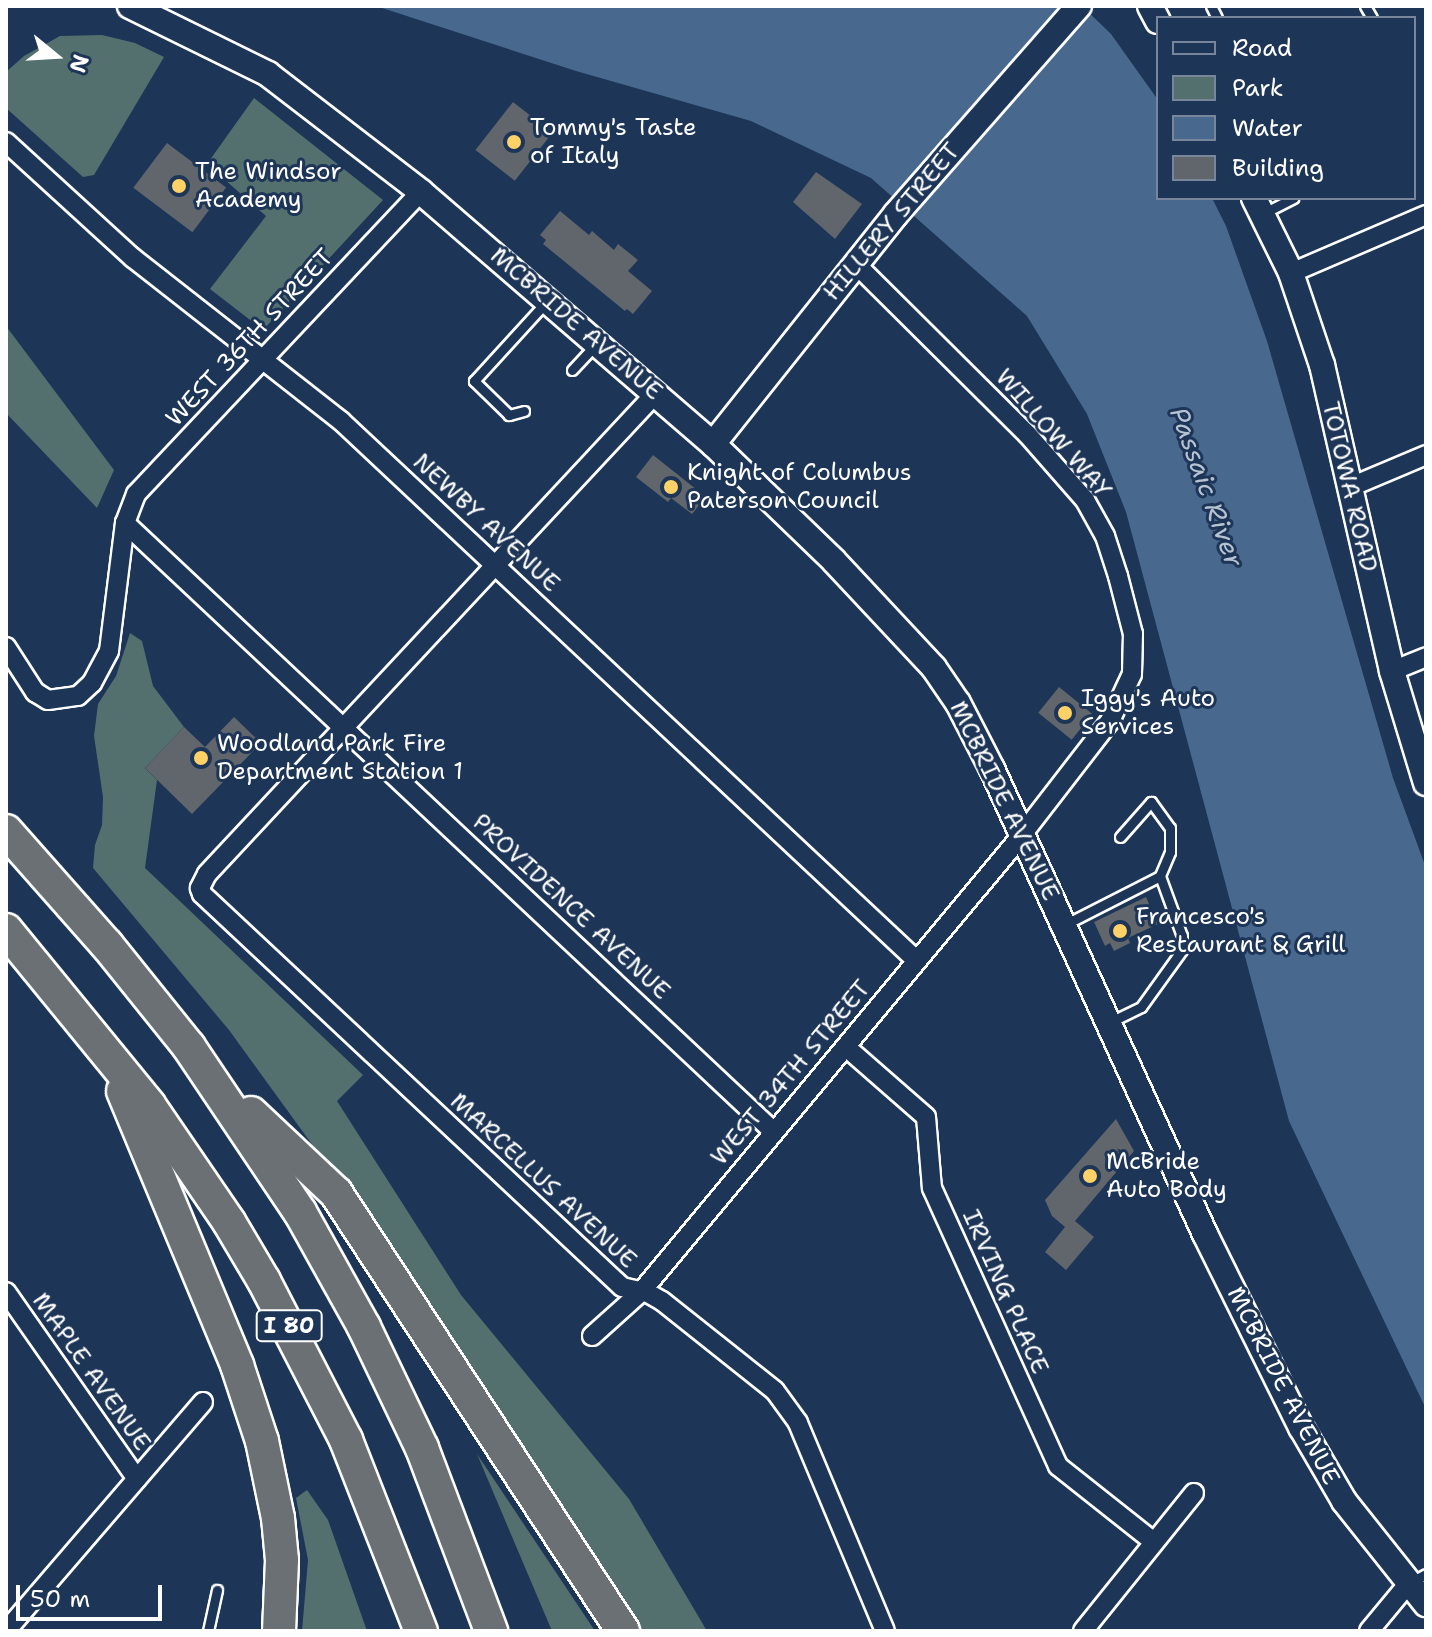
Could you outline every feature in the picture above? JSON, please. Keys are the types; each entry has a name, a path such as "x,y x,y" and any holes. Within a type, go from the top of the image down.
{"highway":[{"name":"I 80","path":"6,831 132,976 206,1070 300,1212 370,1339 447,1509 491,1631"},
{"name":"I 80","path":"6,930 106,1048 213,1198 299,1344 374,1505 421,1631"},
{"path":"106,1048 255,1415 278,1518 282,1560 279,1631"},
{"path":"206,1070 336,1193 623,1631"}],"main road":[{"name":"MCBRIDE AVENUE","path":"130,6 268,74 421,192 713,444 834,561 934,668 958,703 1110,1022 1205,1234 1301,1427 1344,1501 1417,1579 1426,1604"},
{"name":"HILLERY STREET","path":"713,444 896,214 1079,6"},
{"name":"TOTOWA ROAD","path":"1258,206 1291,273 1322,365 1392,671 1426,783"}],"street":[{"name":"NEWBY AVENUE","path":"6,142 90,222 341,421 916,960"},
{"name":"WEST 36TH STREET","path":"6,647 35,692 48,700 78,696 92,683 109,651 125,523 130,507 144,485 421,192"},
{"path":"1291,273 1426,215"},
{"name":"WILLOW WAY","path":"856,264 1027,434 1085,500 1105,536 1118,576 1134,652 1132,674 1110,721 1021,836"},
{"path":"344,726 656,393"},
{"path":"1348,488 1426,455"},
{"name":"PROVIDENCE AVENUE","path":"125,523 773,1131"},
{"path":"1392,671 1426,657"},
{"name":"MARCELLUS AVENUE","path":"344,726 220,860 202,882 202,894 572,1244 622,1287 662,1301 775,1391 788,1406 885,1631"},
{"name":"WEST 34TH STREET","path":"592,1336 641,1292 1021,836"},
{"name":"IRVING PLACE","path":"846,1047 926,1117 932,1188 1058,1466 1154,1542"},
{"name":"MAPLE AVENUE","path":"6,1292 137,1479"},
{"path":"6,1631 203,1402"},
{"path":"1083,1631 1194,1493"},
{"path":"1369,1631 1417,1579"}],"lane":[{"path":"1258,206 1284,200"},
{"path":"524,411 509,415 474,381 548,299"},
{"path":"572,370 598,342"},
{"path":"1064,925 1160,876 1170,852 1170,828 1151,802 1120,837"},
{"path":"1110,1022 1141,1007 1182,950 1182,936 1160,876"},
{"path":"208,1631 217,1590"}],"green space":[{"path":"102,35 135,43 164,57 94,175 83,177 6,108 6,72 24,56 60,36"},
{"path":"254,98 383,200 263,330 210,289 266,216 207,164"},
{"path":"6,326 114,470 97,508 6,413"},
{"path":"130,633 142,641 153,686 184,727 145,768 157,780 145,868 363,1075 337,1101 461,1295 629,1499 707,1631 639,1631 364,1216 229,1030 93,868 95,845 102,825 103,797 94,736 98,704 116,676"},
{"path":"477,1454 595,1631 552,1631"},
{"path":"307,1490 328,1520 367,1631 302,1631 308,1560 296,1498"}],"water":[{"name":"Passaic River","path":"376,6 1082,6 1111,34 1156,97 1156,200 1213,200 1226,226 1267,341 1393,778 1426,868 1426,1409 1289,1121 1126,512 1087,414 1027,316 871,178 751,121 576,71"}],"building":[{"name":"Tommy's Taste of Italy","path":"513,102 552,133 515,181 475,150"},
{"path":"167,143 226,188 192,232 133,188"},
{"path":"816,172 862,204 835,239 793,202"},
{"path":"560,211 589,235 592,231 614,250 618,244 638,260 628,271 652,291 633,314 627,309 625,311 543,244 546,240 540,235"},
{"name":"Knight of Columbus Paterson Council","path":"653,455 706,497 692,514 671,498 668,502 636,477"},
{"name":"Iggy's Auto Services","path":"1059,687 1092,714 1072,740 1038,713"},
{"name":"Woodland Park Fire Department Station 1","path":"234,717 261,743 192,814 145,768 184,727 205,747"},
{"name":"Francesco's Restaurant & Grill","path":"1146,897 1158,924 1128,938 1130,943 1114,951 1110,943 1105,946 1094,922"},
{"name":"McBride Auto Body","path":"1116,1119 1134,1151 1075,1221 1094,1237 1066,1270 1045,1252 1065,1227 1052,1216 1045,1200"}],"place":[{"name":"Tommy's Taste of Italy","path":"514,142"},
{"name":"The Windsor Academy","path":"179,186"},
{"name":"Knight of Columbus Paterson Council","path":"671,487"},
{"name":"Iggy's Auto Services","path":"1065,713"},
{"name":"Woodland Park Fire Department Station 1","path":"201,758"},
{"name":"Francesco's Restaurant & Grill","path":"1120,931"},
{"name":"McBride Auto Body","path":"1090,1176"}]}
